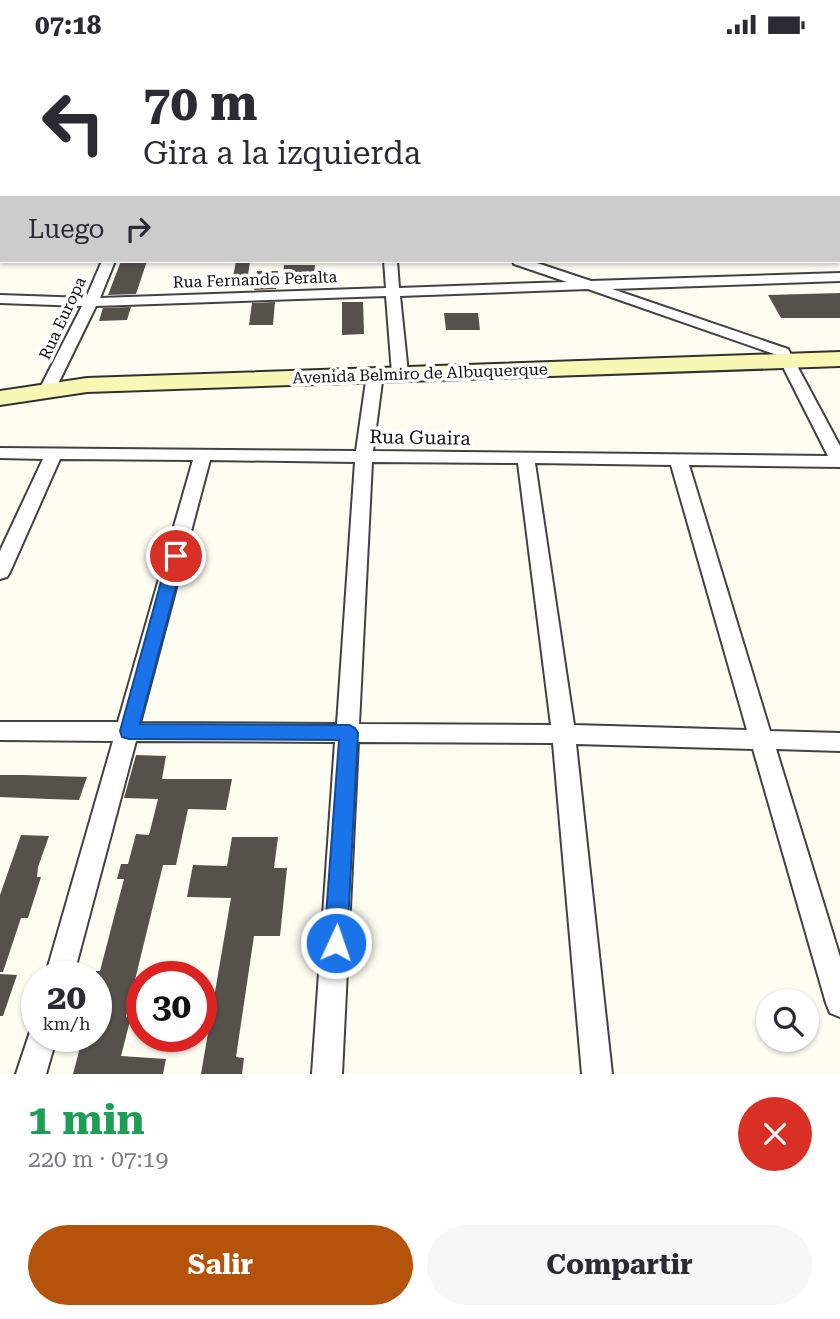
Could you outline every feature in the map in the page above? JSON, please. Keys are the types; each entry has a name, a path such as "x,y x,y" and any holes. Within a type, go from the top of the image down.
{"main road":[{"name":"Avenida Belmiro de Albuquerque","path":"0,398 87,385 787,356 840,359"}],"street":[{"name":"Rua Europa","path":"47,390 107,263"},
{"path":"390,263 400,373"},
{"path":"525,263 787,356 840,461"},
{"name":"Rua Fernando Peralta","path":"0,299 91,302 593,287 746,275 840,277"},
{"path":"327,1074 364,457 375,374"},
{"name":"Rua Guaira","path":"0,453 840,461"},
{"path":"0,572 54,454"},
{"path":"64,961 203,455"},
{"path":"526,459 564,734 597,1074"},
{"path":"678,459 840,1003"},
{"path":"0,731 564,734 840,742"},
{"path":"31,1074 37,1052"}],"building":[{"path":"120,263 146,263 136,294 108,295"},
{"path":"236,263 250,263 247,282 232,282"},
{"path":"284,265 315,265 313,283 282,284"},
{"path":"257,271 278,271 276,289 254,290"},
{"path":"840,293 840,318 781,318 768,295"},
{"path":"275,302 273,325 249,325 252,303"},
{"path":"342,302 363,302 364,334 342,335"},
{"path":"131,307 127,320 99,321 103,308"},
{"path":"444,313 478,313 480,330 446,330"},
{"path":"136,755 166,756 162,779 232,779 226,810 188,809 176,865 163,865 140,961 126,961 126,1036 121,1056 166,1059 163,1074 73,1074 79,1052 112,1052 112,961 103,961 124,879 117,879 121,864 128,864 136,834 149,835 158,799 124,798"},
{"path":"0,775 87,777 79,800 0,797"},
{"path":"21,835 49,836 38,867 37,877 41,877 28,918 21,918 3,972 0,972 0,895"},
{"path":"232,837 278,837 274,868 287,868 280,936 254,936 236,1057 244,1058 242,1074 201,1074 205,1052 217,1052 217,980 231,898 187,897 193,865 227,866"},
{"path":"0,974 17,975 3,1016 0,1016"}],"route":[{"path":"176,556 129,731 349,733 336,943"}]}
